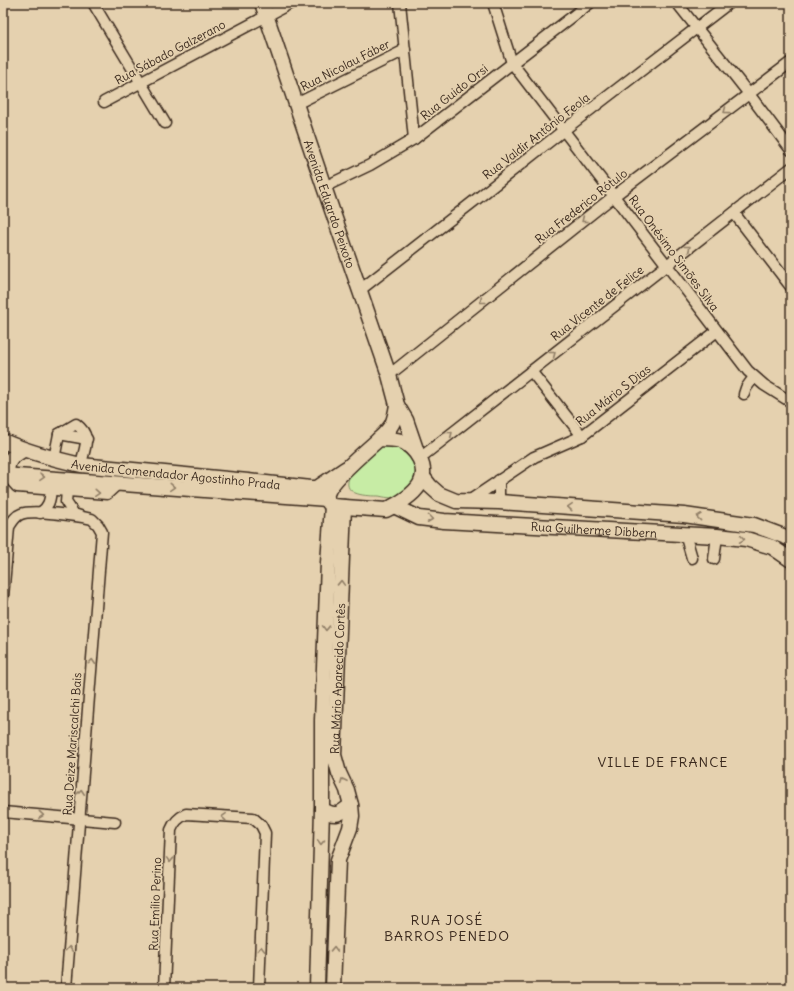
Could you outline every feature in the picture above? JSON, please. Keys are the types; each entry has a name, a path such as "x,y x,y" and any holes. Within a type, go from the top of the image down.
{"street":[{"path":"93,3 165,123"},
{"name":"Rua Sábado Galzerano","path":"104,102 265,9 291,3"},
{"path":"400,3 414,139"},
{"name":"Rua Onésimo Simões Silva","path":"493,3 512,63 748,371 754,377 791,402"},
{"name":"Rua Guido Orsi","path":"324,187 370,165 414,139 590,3"},
{"path":"677,3 791,150"},
{"name":"Rua Valdir Antônio Feola","path":"360,290 729,3"},
{"name":"Avenida Eduardo Peixoto","path":"265,9 398,405 406,420 419,457 423,469 423,477"},
{"name":"Rua Nicolau Fáber","path":"296,104 405,50"},
{"name":"Rua Frederico Rótulo","path":"389,375 614,196 791,62"},
{"name":"Rua Vicente de Felice","path":"419,457 791,168"},
{"path":"734,213 791,287"},
{"name":"Rua Mário S Dias","path":"470,501 534,457 582,436 717,332"},
{"path":"531,371 582,436"},
{"path":"744,394 746,388 754,377"},
{"path":"334,504 327,494 330,489 346,469 391,428 398,405"},
{"path":"54,459 59,434 87,440 81,465"},
{"path":"379,439 400,441 410,447 419,457"},
{"name":"Avenida Comendador Agostinho Prada","path":"3,441 23,450 81,465 311,488 317,488 346,469"},
{"path":"23,450 12,456 8,461 5,475 17,487 106,494 119,483"},
{"name":"Avenida Comendador Agostinho Prada","path":"5,475 119,483 386,510 394,506"},
{"path":"394,506 414,492 423,477"},
{"name":"Rua Guilherme Dibbern","path":"423,477 439,494 456,501 499,502 714,518 754,525 791,539"},
{"path":"499,480 499,502"},
{"path":"40,513 47,508 52,490"},
{"name":"Rua Deize Mariscalchi Bais","path":"66,988 102,532 92,519 74,514 66,502 67,491"},
{"name":"Rua Mário Aparecido Cortês","path":"333,988 338,860 350,828 352,816 351,805 334,755 334,504"},
{"name":"Rua Mário Aparecido Cortês","path":"317,988 322,824 322,720 328,563 334,504"},
{"name":"Rua Guilherme Dibbern","path":"394,506 419,518 444,521 717,536 746,540 772,547 791,560"},
{"name":"Rua Deize Mariscalchi Bais","path":"3,597 9,527 14,518 28,512 80,516"},
{"path":"685,534 692,558"},
{"path":"714,559 717,536"},
{"path":"322,809 329,814 336,814 342,812 351,805"},
{"path":"3,812 115,822"},
{"name":"Rua Emílio Perino","path":"164,988 171,830 174,822 186,814 253,818 261,825 265,833 259,988"},
{"path":"322,824 335,819 343,822 350,828"}],"green space":[{"path":"381,446 399,449 410,456 416,465 416,476 414,482 407,491 393,498 369,496 353,492 349,488 348,484 349,478 354,469"}],"district":[{"name":"VILLE DE FRANCE","path":"663,762"},
{"name":"RUA JOSÉ BARROS PENEDO","path":"447,928"}]}
